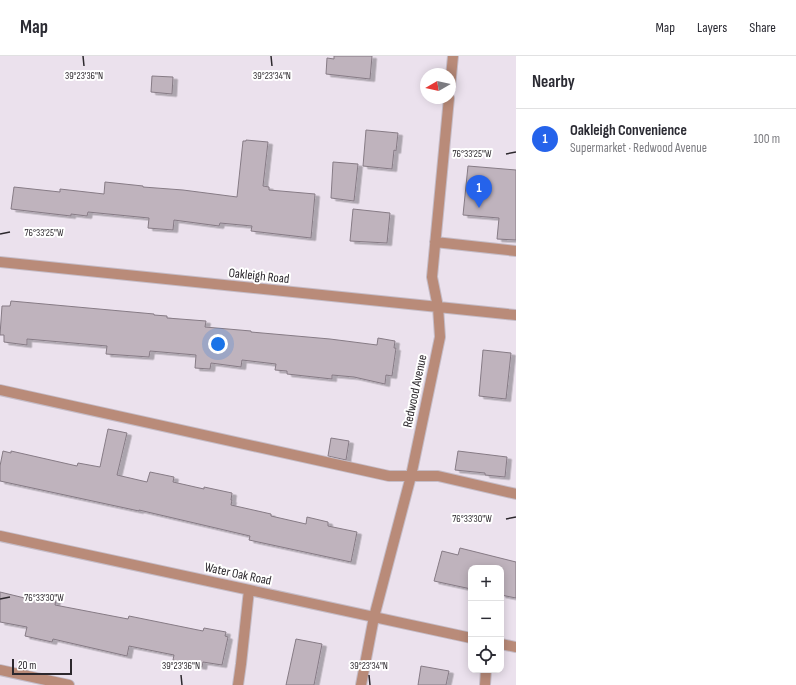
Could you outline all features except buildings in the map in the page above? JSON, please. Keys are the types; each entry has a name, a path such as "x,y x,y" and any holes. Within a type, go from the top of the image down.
{"street":[{"path":"452,68 453,56"},
{"name":"Redwood Avenue","path":"361,685 374,617 411,476 440,336 438,307 432,276 448,104"},
{"path":"436,242 516,251"},
{"name":"Oakleigh Road","path":"0,262 516,315"},
{"path":"0,390 389,476 438,476 516,494"},
{"name":"Water Oak Road","path":"0,536 468,637"},
{"path":"238,685 249,590"},
{"path":"504,645 516,647"},
{"path":"0,670 69,685"},
{"path":"485,685 486,673"}],"place":[{"name":"Oakleigh Convenience","path":"479,208"}]}
